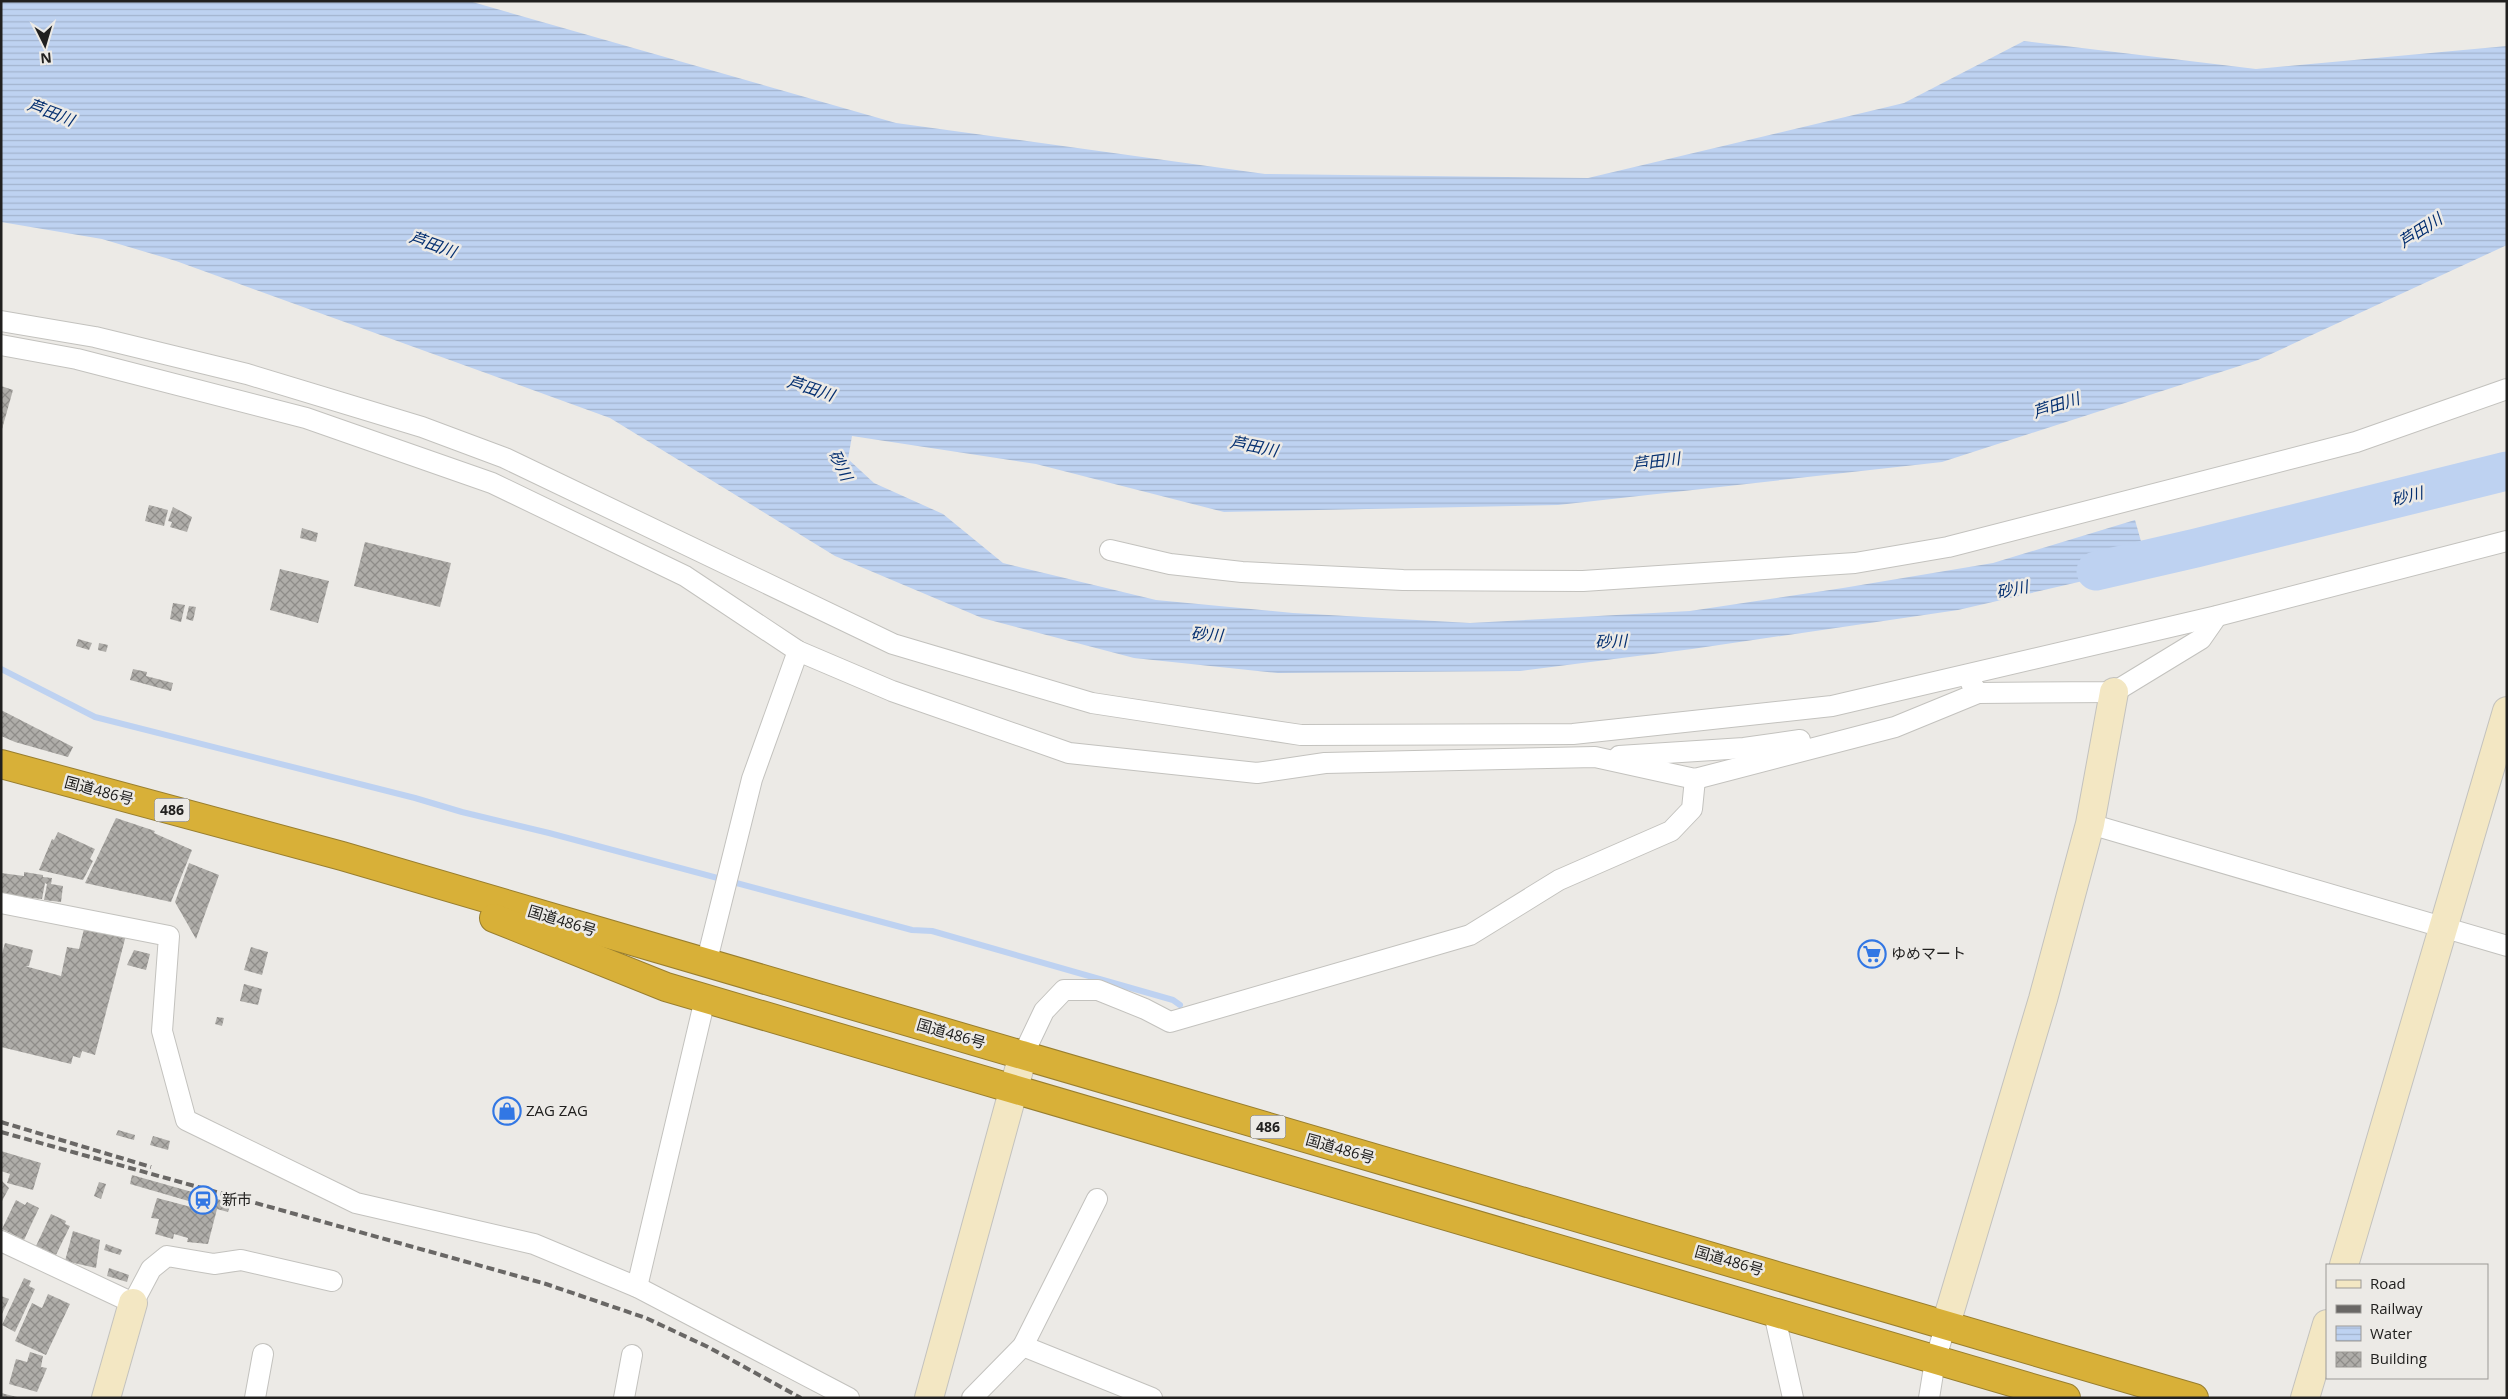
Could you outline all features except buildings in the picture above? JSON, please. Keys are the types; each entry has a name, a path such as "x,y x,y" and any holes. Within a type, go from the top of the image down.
{"highway":[{"name":"国道486号","path":"1,764 342,856 2194,1398"},
{"name":"国道486号","path":"342,856 666,987 2066,1398"}],"street":[{"path":"1,321 95,337 247,374 422,427 505,458 893,644 1092,703 1301,735 1573,734 1832,706 2217,616 2507,541"},
{"path":"1,345 77,359 306,418 492,483 686,576 798,651 892,691 1069,753 1257,773 1325,763 1595,757 1744,748 1895,727"},
{"path":"1110,550 1170,564 1233,571 1403,580 1582,581 1855,563 1948,547 2347,444 2507,389"},
{"path":"1595,757 1695,778 1895,727 1978,693 2114,692 2201,640 2217,616"},
{"path":"706,964 752,778 798,651"},
{"path":"1965,675 1978,693"},
{"path":"1929,1398 1935,1361 2043,999 2090,824 2114,692"},
{"path":"2344,1264 2445,928 2507,711"},
{"path":"929,1398 1023,1055 1044,1011 1064,990 1098,990 1145,1009 1170,1022 1470,935 1558,880 1671,831 1692,809 1695,778"},
{"path":"2090,824 2507,946"},
{"path":"1,903 169,936 162,1031 186,1120 356,1202 534,1244 637,1287 849,1398"},
{"path":"637,1287 705,999"},
{"path":"972,1398 1023,1346 1098,1199"},
{"path":"1,1241 133,1303"},
{"path":"106,1398 133,1303 151,1269 167,1256 214,1264 241,1260 332,1281"},
{"path":"1774,1313 1793,1398"},
{"path":"2305,1398 2326,1327"},
{"path":"1023,1346 1152,1398"},
{"path":"255,1398 263,1354"},
{"path":"624,1398 632,1355"}],"water":[{"name":"芦田川","path":"1,1 469,1 896,123 1265,174 1588,178 1904,103 2024,41 2256,69 2507,46 2507,245 2258,360 1942,462 1558,505 1224,512 1036,464 852,436 848,459 874,483 943,514 1003,563 1156,600 1293,613 1470,623 1690,611 1993,563 2135,520 2148,566 1958,610 1692,649 1520,671 1278,673 1134,658 982,618 835,556 610,418 176,261 102,239 1,222"}],"waterway":[{"name":"砂川","path":"2096,571 2507,471"},
{"path":"1,669 95,717 415,798 912,930 932,931 1173,1000 1180,1005"}],"railway":[{"path":"1,1122 151,1167"},
{"path":"1,1132 546,1284 646,1318 708,1347 801,1398"}],"place":[{"name":"ゆめマート","path":"1872,954"},
{"name":"ZAG ZAG","path":"507,1111"},
{"name":"新市","path":"203,1200"}]}
